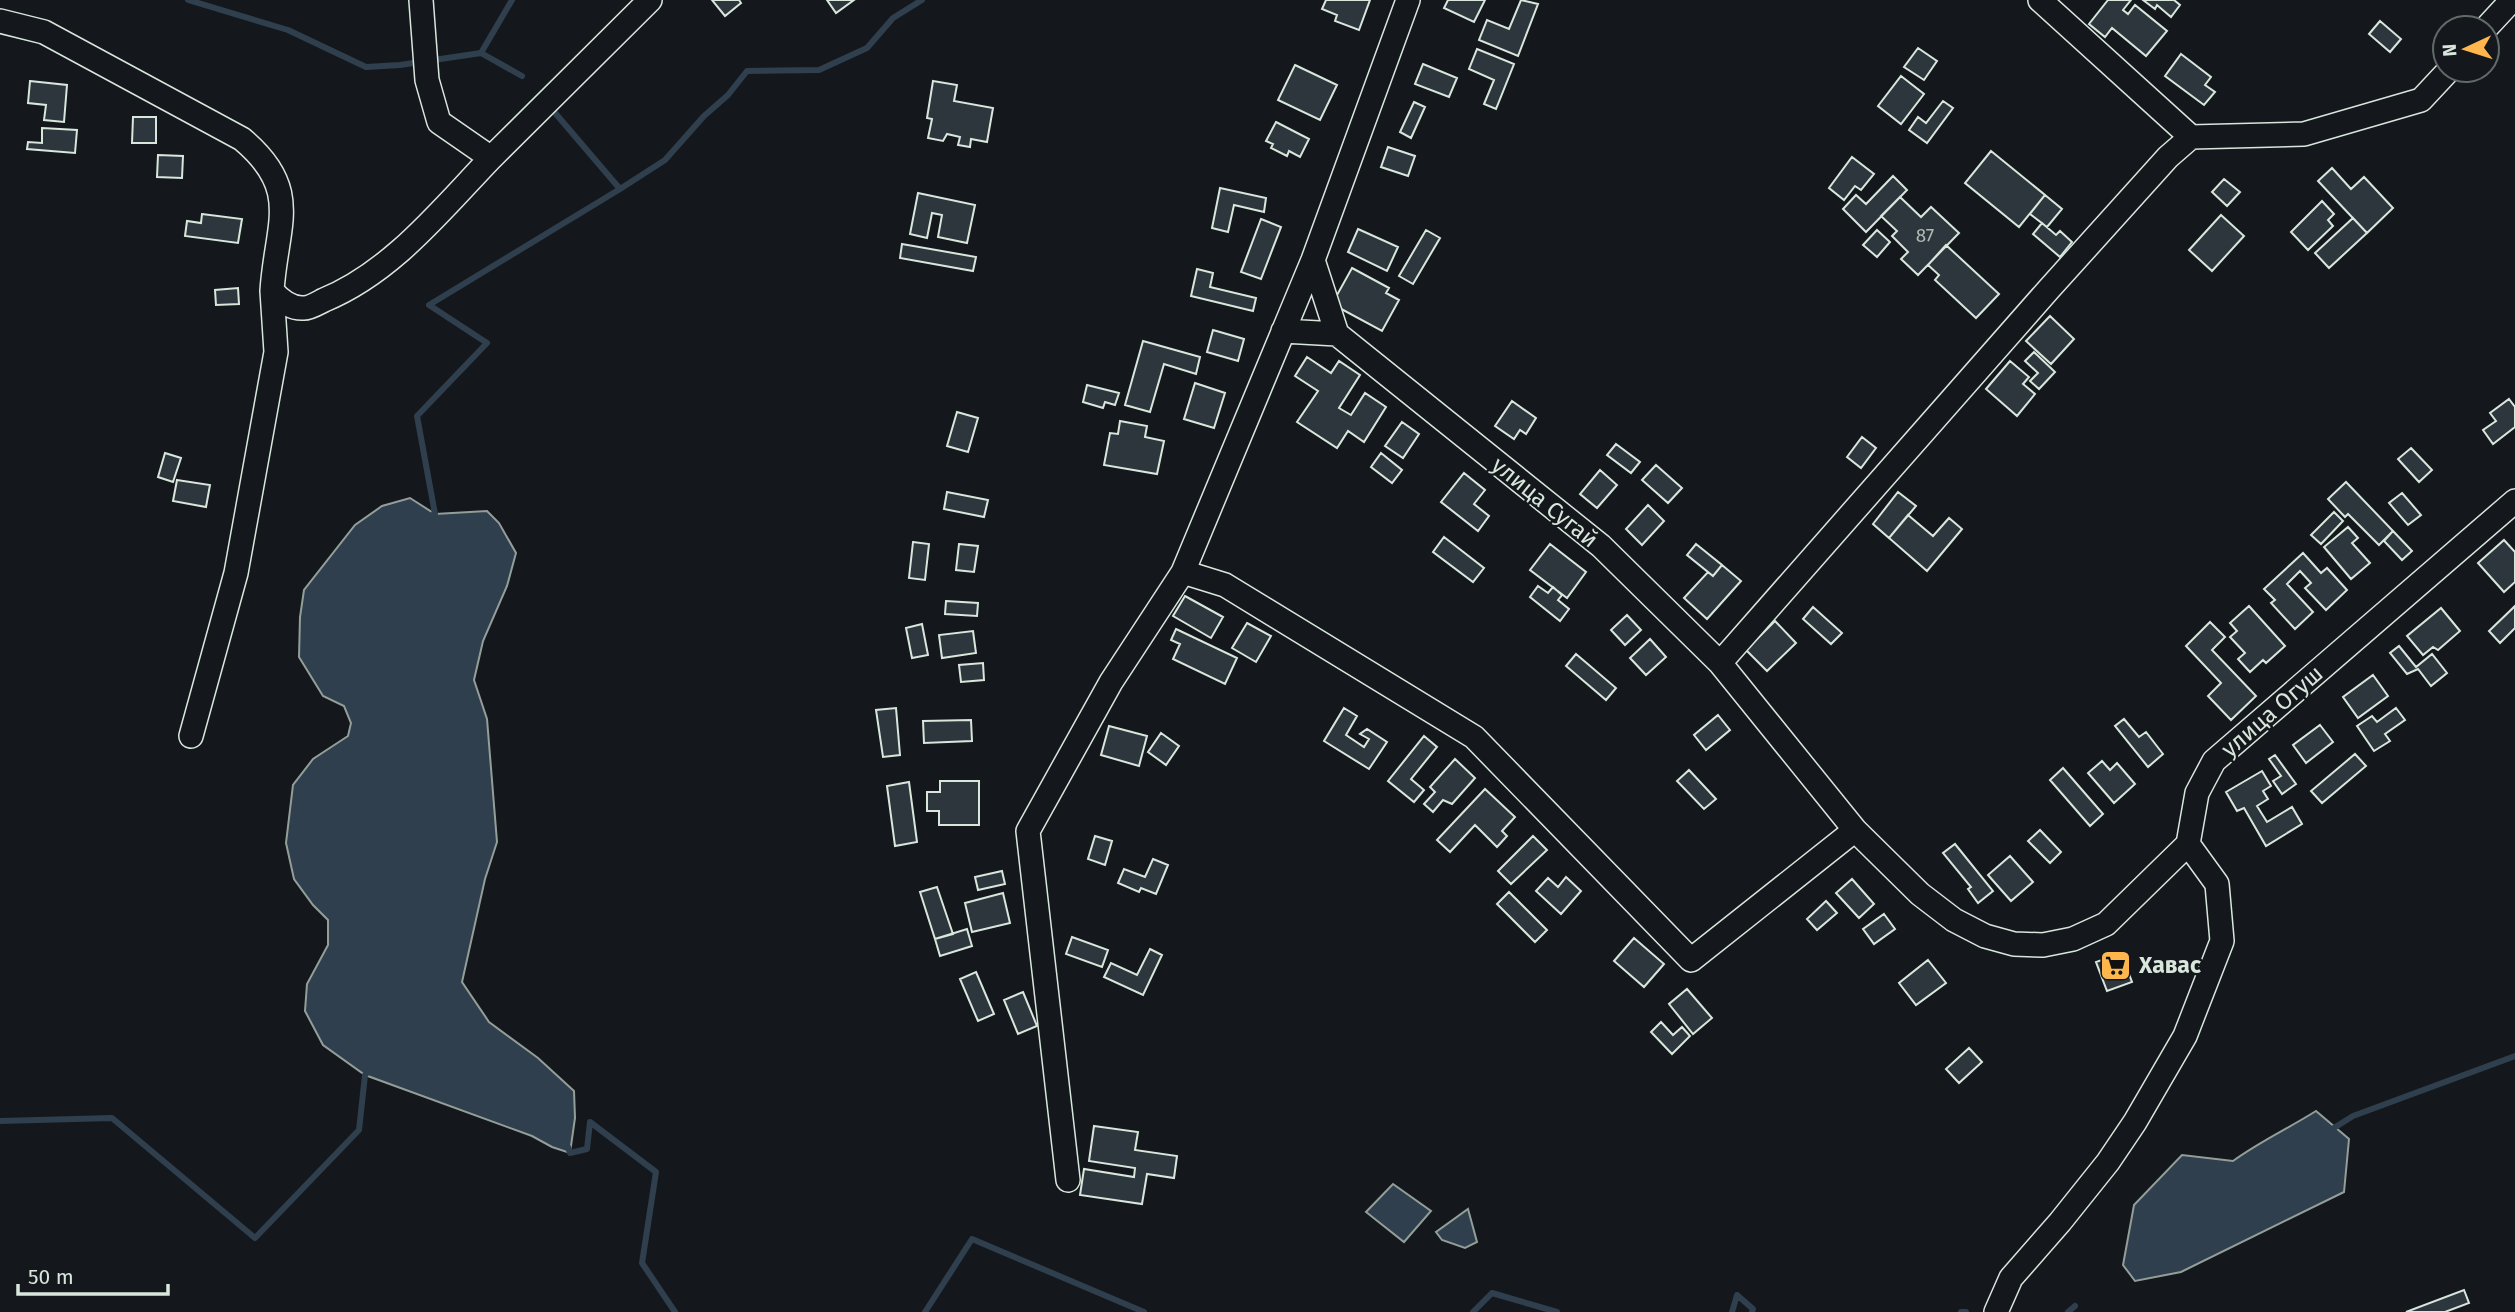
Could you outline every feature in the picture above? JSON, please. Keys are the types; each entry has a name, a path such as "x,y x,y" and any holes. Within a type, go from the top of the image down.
{"street":[{"path":"421,0 427,80 439,122 491,158"},
{"path":"276,352 305,308 343,292 373,273 407,244 650,0"},
{"path":"1068,1180 1028,831 1111,682 1184,572 1313,260 1408,0"},
{"path":"2040,0 2190,137"},
{"path":"2499,14 2512,0"},
{"path":"0,21 44,32 242,139 262,156 275,176 281,209 281,239 272,291 276,352 236,573 191,736"},
{"path":"1720,663 2049,289 2168,157 2190,137 2304,134 2421,100 2436,84"},
{"path":"1283,331 1338,334 1313,260"},
{"path":"272,291 280,300 291,306 305,308"},
{"name":"улица Сугай","path":"1338,334 1601,546 1720,663 1855,830 1920,894 1954,920 1985,936 2014,944 2043,945 2073,939 2106,924 2188,844"},
{"name":"улица Огуш","path":"2188,844 2197,793 2214,761 2515,501"},
{"path":"1184,572 1224,585 1474,737 1691,960 1855,830"},
{"path":"1996,1312 2011,1278 2060,1222 2135,1122 2185,1036 2222,941 2217,884 2188,844"}],"water":[{"path":"410,498 435,514 487,511 499,523 516,553 507,586 483,641 474,680 487,719 497,842 485,879 462,982 489,1022 538,1058 574,1091 575,1118 570,1153 532,1136 365,1075 323,1045 305,1011 307,984 328,945 328,920 294,879 286,843 293,785 313,759 348,736 351,723 344,706 323,696 299,657 304,590 355,525 382,506"},
{"path":"2316,1111 2349,1139 2344,1192 2181,1272 2135,1281 2123,1265 2134,1205 2182,1155 2233,1161"},
{"path":"1393,1184 1431,1211 1404,1242 1366,1212"},
{"path":"1468,1209 1477,1242 1465,1248 1442,1240 1436,1232"}],"building":[{"path":"712,0 739,0 741,3 725,16"},
{"path":"827,0 854,0 836,13"},
{"path":"1326,0 1370,0 1359,30 1335,21 1337,15 1322,9"},
{"path":"1448,0 1485,0 1474,22 1444,8"},
{"path":"1521,0 1538,4 1518,56 1479,40 1487,20 1509,29"},
{"path":"2108,0 2131,0 2123,10 2128,14 2135,5 2167,31 2146,56 2112,28 2105,37 2089,24"},
{"path":"2143,0 2174,0 2180,5 2171,17 2157,5 2155,9"},
{"path":"2380,21 2401,39 2390,52 2369,34"},
{"path":"1918,48 1937,61 1924,80 1904,67"},
{"path":"1477,49 1514,64 1496,109 1484,104 1494,80 1469,69"},
{"path":"2181,54 2211,77 2205,85 2215,92 2204,105 2165,76"},
{"path":"1423,64 1457,78 1449,97 1415,84"},
{"path":"1295,65 1337,85 1320,120 1278,100"},
{"path":"1901,76 1924,94 1901,124 1878,106"},
{"path":"30,81 67,85 64,122 44,120 46,105 28,103"},
{"path":"933,81 957,85 954,101 993,108 987,142 971,139 970,147 958,145 960,137 947,134 943,141 928,138 932,119 927,118"},
{"path":"1943,101 1953,108 1927,143 1909,130 1918,117 1926,123"},
{"path":"1414,102 1425,107 1411,138 1400,132"},
{"path":"133,117 156,117 156,143 132,143"},
{"path":"1276,122 1309,139 1300,157 1289,151 1287,156 1271,148 1273,144 1266,141"},
{"path":"42,128 77,130 75,153 27,149 28,142 42,143"},
{"path":"1388,147 1415,156 1408,176 1381,167"},
{"path":"1991,151 2045,195 2019,227 1965,183"},
{"path":"158,155 183,156 182,178 157,177"},
{"path":"1852,157 1874,174 1861,190 1855,186 1844,200 1829,188"},
{"path":"2332,168 2351,189 2364,177 2393,208 2367,233 2318,181"},
{"path":"1893,176 1907,190 1866,232 1843,209 1856,195 1866,204"},
{"path":"2224,179 2240,192 2227,206 2212,192"},
{"path":"1220,188 1266,198 1264,212 1234,205 1228,232 1212,228"},
{"path":"918,193 975,205 967,243 938,237 942,215 932,213 927,238 910,234"},
{"path":"2045,195 2062,209 2047,227 2030,214"},
{"path":"1900,197 1921,217 1931,207 1959,233 1918,275 1901,259 1908,252 1892,236 1897,231 1881,216"},
{"path":"2322,201 2334,214 2328,220 2333,226 2308,250 2291,232"},
{"path":"202,214 242,219 238,243 185,236 187,221 201,223"},
{"path":"2221,215 2244,236 2212,271 2189,250"},
{"path":"2353,218 2367,233 2329,268 2315,253"},
{"path":"1261,219 1281,227 1261,279 1241,272"},
{"path":"2042,223 2056,235 2060,231 2072,242 2060,257 2033,234"},
{"path":"1358,229 1398,247 1387,271 1348,252"},
{"path":"1426,230 1440,238 1413,284 1399,276"},
{"path":"1877,230 1890,242 1877,257 1863,245"},
{"path":"902,244 976,257 973,271 900,258"},
{"path":"1946,245 1999,294 1976,318 1935,280 1939,275 1928,265"},
{"path":"1352,268 1389,288 1386,293 1399,300 1382,331 1332,304"},
{"path":"1197,269 1213,273 1210,287 1256,298 1253,311 1191,296"},
{"path":"238,288 239,304 216,305 215,290"},
{"path":"2050,316 2074,339 2051,364 2026,341"},
{"path":"1213,330 1244,339 1238,361 1207,352"},
{"path":"1143,341 1200,357 1196,374 1164,364 1150,412 1125,405"},
{"path":"2034,352 2055,372 2039,389 2030,381 2038,373 2025,361"},
{"path":"1307,357 1331,373 1339,361 1360,375 1339,408 1351,415 1365,393 1386,407 1364,442 1348,431 1337,448 1297,422 1318,391 1295,376"},
{"path":"2010,361 2029,377 2023,384 2035,394 2017,416 1986,389"},
{"path":"1195,383 1225,393 1214,428 1184,419"},
{"path":"1087,385 1119,393 1115,405 1105,402 1103,408 1083,402"},
{"path":"2509,399 2515,407 2515,427 2493,444 2483,430 2496,421 2490,413"},
{"path":"1512,401 1536,418 1526,434 1520,430 1514,439 1495,426"},
{"path":"957,412 978,418 968,452 947,446"},
{"path":"1120,421 1147,426 1145,437 1164,441 1157,474 1104,465 1110,433 1118,434"},
{"path":"1402,422 1419,434 1403,458 1385,446"},
{"path":"1862,437 1876,448 1861,468 1847,457"},
{"path":"1616,444 1640,462 1631,473 1607,455"},
{"path":"2411,448 2432,470 2419,482 2398,459"},
{"path":"165,453 181,458 173,482 158,477"},
{"path":"1381,453 1402,470 1392,483 1371,467"},
{"path":"1656,465 1682,488 1668,503 1642,480"},
{"path":"1600,470 1617,485 1597,508 1580,494"},
{"path":"1464,473 1485,490 1474,504 1489,516 1478,531 1441,502"},
{"path":"177,480 210,485 206,507 173,501"},
{"path":"2346,482 2393,531 2379,545 2348,514 2345,517 2328,499"},
{"path":"947,492 988,500 984,517 944,509"},
{"path":"1898,492 1916,506 1889,538 1873,524"},
{"path":"2402,493 2421,515 2408,525 2389,503"},
{"path":"1648,505 1664,521 1642,545 1626,529"},
{"path":"2334,512 2343,521 2321,544 2311,535"},
{"path":"1908,515 1933,536 1949,518 1962,529 1927,571 1889,538"},
{"path":"2348,527 2358,538 2352,543 2370,563 2351,579 2324,547"},
{"path":"2393,531 2412,551 2402,560 2384,541"},
{"path":"1444,537 1484,568 1473,582 1433,552"},
{"path":"2504,540 2515,552 2515,582 2504,592 2478,563"},
{"path":"913,542 929,544 925,580 909,578"},
{"path":"959,544 978,546 974,572 956,570"},
{"path":"1550,544 1586,572 1567,598 1530,570"},
{"path":"1696,544 1722,565 1713,576 1687,555"},
{"path":"2303,553 2321,573 2327,568 2347,590 2326,610 2305,588 2311,583 2300,571 2287,584 2313,612 2295,629 2271,603 2275,600 2264,589"},
{"path":"1722,565 1741,581 1707,619 1684,598 1708,572 1713,576"},
{"path":"1538,586 1548,593 1553,587 1562,595 1558,600 1569,609 1560,621 1530,597"},
{"path":"1185,596 1223,617 1211,638 1173,616"},
{"path":"946,601 978,603 977,616 945,614"},
{"path":"2249,606 2285,646 2266,663 2263,660 2250,672 2238,659 2245,653 2230,637 2237,631 2230,623"},
{"path":"2515,606 2515,628 2500,643 2489,631"},
{"path":"1813,607 1842,633 1831,644 1803,619"},
{"path":"2441,608 2460,631 2438,650 2433,647 2423,655 2407,636"},
{"path":"1627,615 1641,630 1625,645 1611,630"},
{"path":"1775,621 1796,643 1767,671 1746,650"},
{"path":"2210,622 2225,637 2212,650 2256,696 2231,720 2208,696 2221,683 2186,646"},
{"path":"1247,623 1271,636 1256,662 1232,648"},
{"path":"922,624 928,655 912,658 906,628"},
{"path":"1176,629 1237,658 1225,684 1173,659 1180,644 1171,640"},
{"path":"973,631 976,653 942,658 939,635"},
{"path":"1650,639 1666,657 1646,675 1630,658"},
{"path":"2399,646 2416,667 2432,654 2447,673 2431,686 2418,669 2407,674 2390,653"},
{"path":"1576,654 1616,688 1606,700 1566,666"},
{"path":"983,663 984,680 961,682 959,665"},
{"path":"2373,675 2388,696 2358,718 2343,697"},
{"path":"896,708 900,755 883,757 876,710"},
{"path":"1344,708 1357,716 1346,735 1364,747 1369,739 1360,734 1367,729 1387,742 1369,769 1324,741"},
{"path":"2396,708 2405,720 2385,734 2390,741 2374,751 2357,726 2372,716 2377,722"},
{"path":"1718,715 1730,730 1706,750 1694,735"},
{"path":"2124,719 2139,737 2146,732 2163,754 2148,767 2115,726"},
{"path":"971,720 972,741 924,743 923,721"},
{"path":"2320,725 2333,742 2306,763 2293,745"},
{"path":"1109,726 1147,736 1139,766 1101,755"},
{"path":"1161,733 1179,746 1166,765 1148,752"},
{"path":"1424,736 1437,747 1411,779 1424,790 1414,802 1388,781"},
{"path":"2355,754 2366,766 2322,803 2311,791"},
{"path":"2275,755 2296,784 2282,794 2273,781 2281,776 2269,759"},
{"path":"1455,759 1475,778 1452,804 1443,800 1433,812 1424,804 1435,792 1430,787"},
{"path":"2102,761 2110,770 2117,763 2135,784 2114,803 2088,773"},
{"path":"2063,768 2103,814 2090,826 2050,780"},
{"path":"1689,770 1716,799 1704,809 1677,781"},
{"path":"2262,771 2271,786 2263,791 2268,799 2257,806 2267,822 2292,807 2302,824 2266,846 2244,808 2237,811 2226,792"},
{"path":"940,781 979,781 979,825 939,825 939,811 927,811 927,792 940,792"},
{"path":"909,782 917,842 895,846 887,786"},
{"path":"1485,789 1515,817 1502,831 1507,836 1497,847 1475,825 1450,852 1437,840"},
{"path":"2040,830 2061,852 2050,863 2028,841"},
{"path":"1095,836 1112,841 1105,865 1088,859"},
{"path":"1533,836 1547,850 1511,884 1498,871"},
{"path":"1955,844 1993,891 1978,903 1968,889 1971,887 1943,853"},
{"path":"2010,856 2033,882 2011,901 1988,875"},
{"path":"1153,859 1168,865 1156,894 1141,888 1139,892 1118,883 1124,869 1145,877"},
{"path":"1002,871 1005,884 978,890 975,877"},
{"path":"1566,877 1581,891 1561,914 1536,891 1548,878 1558,887"},
{"path":"1852,879 1874,904 1859,918 1836,893"},
{"path":"937,887 953,934 935,939 920,892"},
{"path":"1509,892 1547,930 1535,942 1497,904"},
{"path":"1003,893 1010,923 972,932 965,903"},
{"path":"1826,901 1837,913 1817,930 1807,919"},
{"path":"1884,914 1895,929 1874,944 1863,929"},
{"path":"967,929 972,946 940,956 935,939"},
{"path":"1072,937 1108,950 1102,967 1066,954"},
{"path":"1634,938 1664,964 1644,987 1614,961"},
{"path":"1150,949 1162,955 1143,995 1104,977 1111,963 1137,975"},
{"path":"2121,953 2132,982 2107,991 2096,962"},
{"path":"1928,960 1946,983 1916,1005 1899,983"},
{"path":"976,972 994,1014 978,1021 960,979"},
{"path":"1687,989 1712,1018 1693,1034 1669,1004"},
{"path":"1023,992 1037,1026 1018,1034 1004,1000"},
{"path":"1661,1022 1673,1035 1682,1027 1690,1036 1672,1054 1651,1032"},
{"path":"1969,1048 1982,1062 1959,1083 1946,1069"},
{"path":"1094,1126 1138,1132 1135,1150 1177,1156 1174,1178 1147,1174 1142,1204 1080,1195 1084,1169 1134,1177 1135,1168 1089,1161"},
{"path":"2464,1290 2469,1303 2445,1312 2406,1312"}],"waterway":[{"path":"188,0 288,30 366,67 400,65 481,53"},
{"path":"512,0 481,53 522,76"},
{"path":"620,189 665,160 704,116 728,95 747,71 819,70 867,48 893,18 922,0"},
{"path":"427,517 435,514 417,416 487,343 429,305 620,189 550,107"},
{"path":"2329,1131 2353,1116 2515,1056"},
{"path":"0,1121 112,1118 255,1238 359,1130 365,1075 369,1071"},
{"path":"568,1147 570,1153 587,1149 590,1122 656,1172 642,1263 675,1312"},
{"path":"925,1312 972,1239 1144,1312"},
{"path":"1473,1312 1492,1293 1557,1312"},
{"path":"1732,1312 1737,1295 1753,1309 1752,1312"},
{"path":"2068,1312 2075,1306"},
{"path":"1961,1312 1966,1312"}],"place":[{"name":"Хавас","path":"2116,965"}]}
